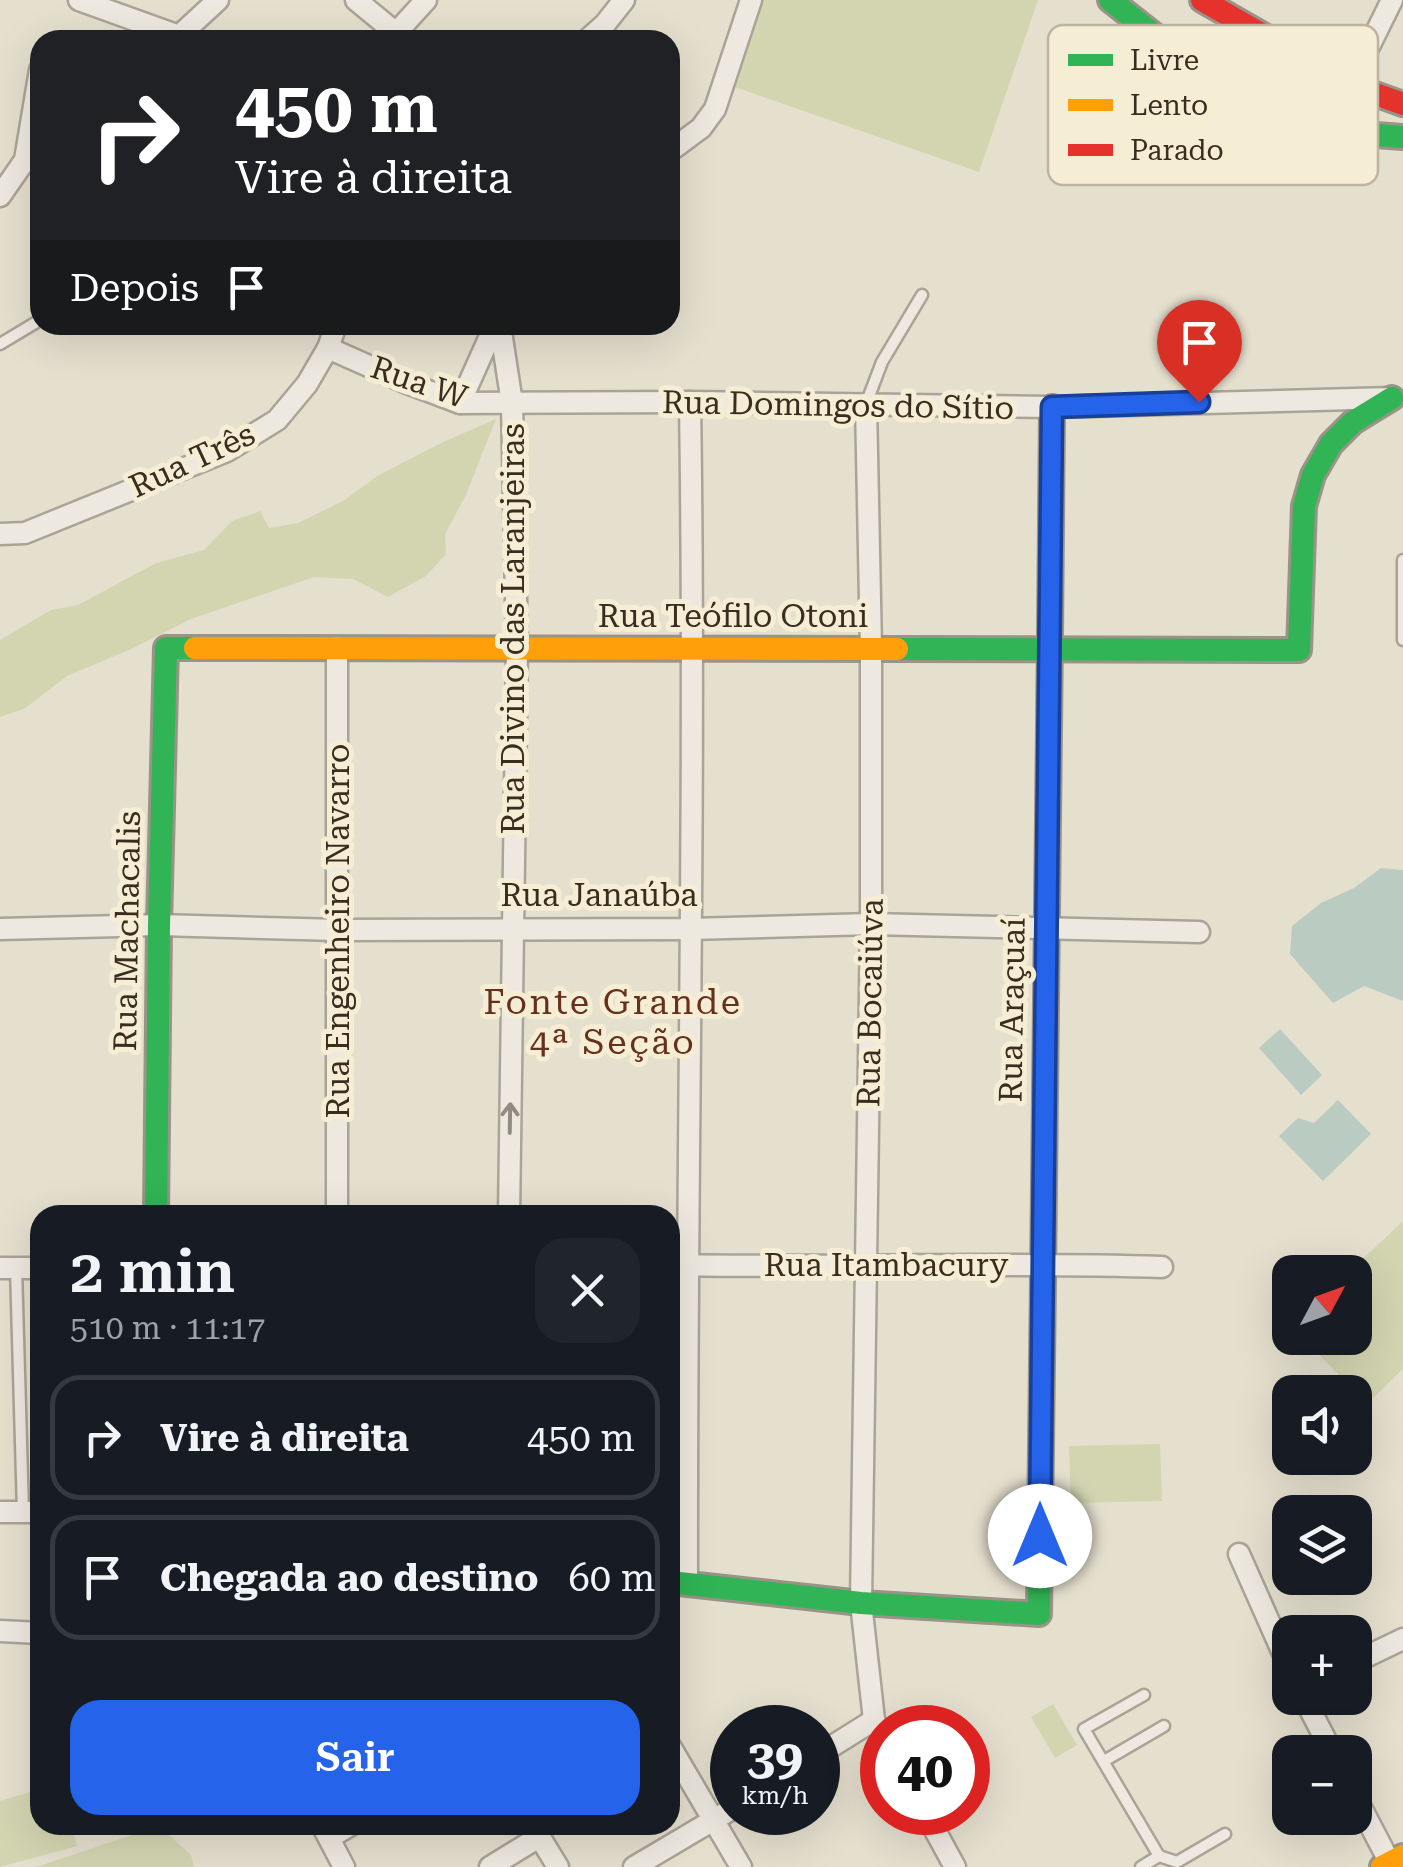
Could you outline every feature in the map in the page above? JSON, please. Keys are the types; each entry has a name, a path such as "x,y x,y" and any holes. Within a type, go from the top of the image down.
{"street":[{"path":"79,0 157,30"},
{"path":"186,30 218,0"},
{"path":"356,0 392,30"},
{"path":"399,30 426,0"},
{"path":"598,30 624,0"},
{"path":"680,143 701,128 715,110 751,0"},
{"path":"1110,0 1142,25"},
{"path":"1202,0 1245,25"},
{"path":"1378,29 1392,0"},
{"path":"1378,96 1403,104"},
{"path":"0,196 25,160 30,130"},
{"path":"1378,135 1403,137"},
{"name":"Rua Três","path":"0,534 25,533 227,451 277,420 308,384 333,335"},
{"path":"460,403 493,335"},
{"name":"Rua Divino das Laranjeiras","path":"500,335 512,404 516,648 509,1205"},
{"name":"Rua W","path":"328,348 460,403 512,404"},
{"name":"Rua Domingos do Sítio","path":"512,404 1052,407 1397,398"},
{"name":"Rua Teófilo Otoni","path":"166,648 1299,650 1304,506 1313,475 1331,444 1353,422 1397,398"},
{"path":"680,1213 691,928 694,649 690,402"},
{"name":"Rua Bocaiúva","path":"866,404 871,924 862,1602 875,1705"},
{"name":"Rua Araçuaí","path":"862,1602 1039,1614 1052,407"},
{"name":"Rua Engenheiro Navarro","path":"337,647 338,1205"},
{"name":"Rua Machacalis","path":"156,1205 166,648"},
{"name":"Rua Janaúba","path":"0,930 159,925 338,930 871,924 1198,932"},
{"name":"Rua Itambacury","path":"680,1265 1162,1267"},
{"path":"0,1512 30,1512"},
{"path":"1239,1554 1272,1628"},
{"path":"680,1583 862,1602"},
{"path":"0,1631 30,1632"},
{"path":"1372,1654 1403,1639"},
{"path":"680,1763 710,1813"},
{"path":"634,1867 710,1822"},
{"path":"1372,1826 1392,1862"},
{"path":"328,1835 344,1867"},
{"path":"490,1867 531,1835"},
{"path":"538,1835 558,1867"},
{"path":"723,1835 741,1867"},
{"path":"938,1835 955,1867"}],"lane":[{"path":"866,404 882,362 922,295"},
{"path":"0,344 30,326"},
{"path":"1403,560 1403,640"},
{"path":"8,1268 30,1492"},
{"path":"1144,1695 1084,1729 1159,1856 1177,1862 1224,1834"},
{"path":"1104,1761 1164,1726"},
{"path":"1141,1867 1159,1856"}],"green space":[{"path":"755,0 1038,0 979,172 726,84"},
{"path":"496,419 465,497 445,534 446,554 426,576 388,597 353,579 314,577 191,619 67,676 24,709 0,717 0,640 51,610 78,605 156,563 204,550 232,521 260,511 269,528 298,523 343,501 379,475"},
{"path":"1403,1221 1403,1369 1372,1399 1372,1375 1339,1375 1319,1355 1372,1355 1372,1255 1367,1255"},
{"path":"1160,1444 1162,1501 1071,1503 1069,1446"},
{"path":"1053,1704 1077,1745 1055,1758 1031,1717"},
{"path":"30,1792 30,1835 74,1835 77,1846 0,1867 0,1801"},
{"path":"132,1835 169,1835 191,1855 194,1867 36,1867"}],"shaded area":[{"path":"1381,868 1403,870 1403,1001 1364,986 1333,1003 1290,954 1292,926 1321,903 1354,888"},
{"path":"1280,1029 1322,1075 1301,1095 1259,1048"},
{"path":"1338,1100 1371,1134 1323,1181 1279,1136 1298,1118 1314,1123"}],"traffic: fast":[{"path":"1110,0 1142,25"},
{"path":"1378,135 1403,137"},
{"path":"897,649 1299,650 1304,506 1313,475 1331,444 1353,422 1392,398"},
{"path":"1050,636 1052,407"},
{"path":"156,1205 166,648 195,648"},
{"path":"680,1583 861,1603 1039,1614 1043,1277"}],"traffic: slow":[{"path":"195,648 897,649"},
{"path":"1382,1867 1403,1856"}],"traffic: jam":[{"path":"1202,0 1246,25"},
{"path":"1378,95 1403,104"},
{"path":"1043,1277 1050,636"}],"district":[{"name":"Fonte Grande 4ª Seção","path":"613,1022"}],"route":[{"path":"1040,1536 1052,407 1199,402"}]}
